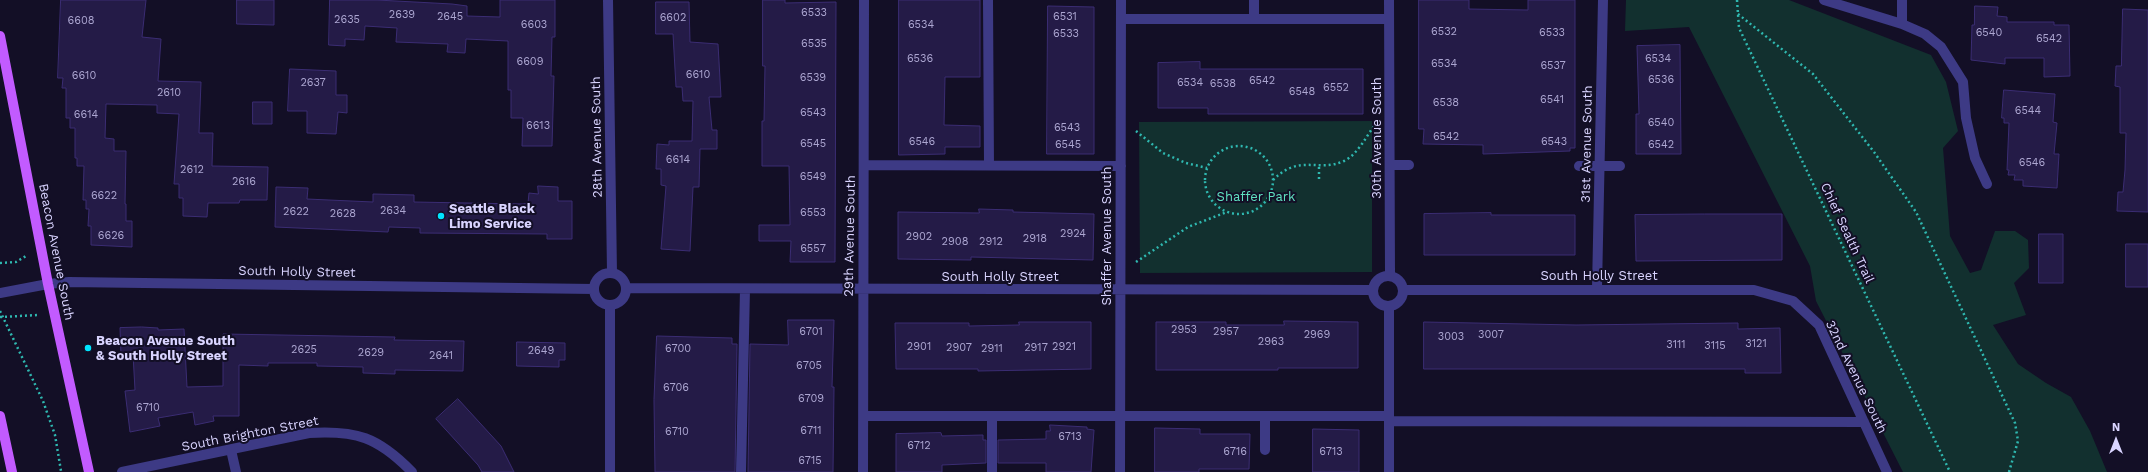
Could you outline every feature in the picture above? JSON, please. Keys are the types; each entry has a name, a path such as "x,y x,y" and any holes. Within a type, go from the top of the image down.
{"main road":[{"name":"Beacon Avenue South","path":"0,36 48,284 89,472"},
{"path":"0,416 12,472"}],"street":[{"name":"28th Avenue South","path":"608,0 612,273"},
{"name":"29th Avenue South","path":"863,472 864,416 862,290 864,0"},
{"path":"988,0 988,166"},
{"name":"Shaffer Avenue South","path":"1120,472 1121,0"},
{"path":"1254,0 1254,19"},
{"name":"30th Avenue South","path":"1389,0 1390,276"},
{"name":"31st Avenue South","path":"1597,288 1603,0"},
{"path":"1824,0 1902,24 1925,34 1941,47 1964,82 1966,118 1975,158 1987,184"},
{"path":"1902,0 1902,24"},
{"path":"1121,19 1389,19"},
{"path":"864,165 1120,166"},
{"path":"1390,166 1409,166"},
{"path":"1579,166 1620,166"},
{"path":"612,273 620,277 626,288 622,300 610,305 598,300 594,289 599,277 612,273"},
{"path":"1390,276 1401,282 1404,290 1400,301 1389,306 1378,301 1373,290 1378,279 1390,276"},
{"name":"South Holly Street","path":"0,293 48,284 73,282 594,289"},
{"name":"South Holly Street","path":"626,288 862,290 1373,290"},
{"name":"South Holly Street","path":"1404,290 1597,288 1754,290 1793,301"},
{"path":"741,472 745,289"},
{"name":"32nd Avenue South","path":"1793,301 1819,326 1887,472"},
{"path":"610,305 610,472"},
{"path":"1389,306 1389,472"},
{"path":"864,416 992,417 1121,415 1864,422"},
{"path":"1265,416 1265,450"},
{"path":"992,417 992,472"},
{"name":"South Brighton Street","path":"122,472 309,433 333,432 355,434 376,441 400,459 412,472"},
{"path":"232,450 236,472"}],"path":[{"name":"Chief Sealth Trail","path":"1737,0 1739,28 1950,472"},
{"path":"1738,14 1813,74 1874,152 1916,212 2015,423 2018,441 2009,472"},
{"path":"1273,180 1282,171 1297,164 1335,164 1345,161 1353,156 1390,104"},
{"path":"1121,118 1163,153 1186,163 1207,168"},
{"path":"1235,146 1255,150 1264,157 1270,166 1273,180 1269,196 1262,205 1253,211 1243,214 1227,212 1214,203 1208,194 1205,184 1207,168 1216,155 1224,149 1235,146"},
{"path":"1319,164 1319,179"},
{"path":"1120,272 1155,251 1188,227 1227,212"},
{"path":"0,263 16,262 29,255"},
{"path":"0,311 1,317 43,401 55,434 61,471"},
{"path":"1,317 41,314"}],"green space":[{"path":"1626,0 1789,0 1931,55 1946,82 1958,131 1943,148 1950,236 1970,273 1981,270 1995,231 2015,231 2028,240 2029,268 2014,283 2026,315 1993,325 2018,364 2046,383 2071,397 2090,431 2107,472 1903,472 1816,301 1810,266 1689,27 1625,31"},
{"name":"Shaffer Park","path":"1372,121 1372,272 1140,273 1139,122"}],"building":[{"path":"61,0 146,0 142,37 161,39 158,81 201,82 199,133 213,133 212,166 268,167 267,200 240,200 239,203 208,203 207,217 183,216 183,198 179,198 179,184 174,184 179,114 157,113 157,105 106,104 105,138 114,139 114,151 126,151 126,221 132,221 132,247 91,245 91,226 88,226 89,209 86,209 86,200 83,200 84,166 77,166 77,158 75,158 75,128 70,128 70,118 66,118 66,88 62,88 63,78 58,78"},
{"path":"237,0 274,0 274,25 237,24"},
{"path":"330,0 377,0 452,4 467,6 467,16 500,17 500,0 555,0 555,37 552,37 551,76 554,76 552,146 522,146 523,118 511,118 511,90 508,90 508,41 466,39 465,53 447,52 448,44 396,42 397,28 365,26 364,40 345,39 345,46 329,45"},
{"path":"763,0 785,0 785,3 836,2 835,262 790,262 791,241 759,241 759,225 790,225 789,166 762,166 762,121 764,121 765,66 763,66"},
{"path":"899,0 980,0 980,77 945,77 944,125 980,126 980,147 945,147 945,154 899,155"},
{"path":"1419,0 1469,0 1469,9 1528,10 1528,0 1575,0 1575,148 1570,148 1570,151 1483,154 1483,145 1423,144 1424,129 1419,129"},
{"path":"656,2 689,2 690,42 718,44 721,97 709,97 712,130 717,130 717,149 700,149 699,187 693,187 690,251 661,249 666,186 661,185 661,169 656,169 657,144 669,145 669,141 692,141 693,101 683,101 682,87 676,87 673,34 656,34"},
{"path":"1048,6 1094,7 1094,154 1047,154"},
{"path":"1975,6 1998,7 1997,16 2007,17 2007,22 2054,22 2054,25 2069,25 2070,76 2044,77 2044,58 2005,58 2005,64 1971,60 1972,25 1974,25"},
{"path":"2123,9 2148,10 2148,212 2117,211 2118,192 2123,192 2125,170 2126,133 2120,133 2120,87 2115,86 2116,66 2121,66"},
{"path":"1680,45 1681,154 1636,154 1636,114 1639,114 1637,46"},
{"path":"1200,62 1200,69 1363,69 1363,114 1208,114 1208,108 1158,108 1158,63"},
{"path":"290,69 336,71 336,95 347,95 347,113 338,112 336,134 307,133 307,111 288,111"},
{"path":"2004,90 2055,94 2053,122 2057,123 2054,154 2059,154 2057,188 2023,186 2023,180 2014,180 2015,175 2008,175 2009,123 2004,123 2004,118 2002,118"},
{"path":"253,102 272,102 272,124 253,124"},
{"path":"538,186 558,187 558,201 572,201 572,239 547,239 547,234 420,233 420,228 389,227 388,232 275,227 276,187 308,188 307,199 373,202 373,194 414,195 414,202 523,204 528,203 529,193 538,194"},
{"path":"979,209 1013,210 1013,212 1094,214 1093,260 971,257 971,260 898,259 898,212 979,213"},
{"path":"1491,213 1491,215 1575,215 1575,255 1424,255 1424,214"},
{"path":"1782,214 1782,260 1636,261 1635,215"},
{"path":"2039,234 2063,234 2063,283 2039,283"},
{"path":"2126,244 2148,244 2148,287 2126,287"},
{"path":"788,320 834,320 832,387 834,387 833,472 748,472 750,344 788,345"},
{"path":"1284,321 1358,322 1358,368 1278,368 1278,370 1156,370 1156,322 1226,322 1226,325 1284,325"},
{"path":"1019,322 1091,322 1091,369 978,371 978,369 896,369 895,323 969,323 969,326 1019,325"},
{"path":"1424,322 1576,325 1738,323 1738,329 1780,328 1781,373 1745,373 1745,369 1424,369"},
{"path":"120,328 158,328 158,330 184,329 187,387 223,386 223,334 395,337 394,340 464,341 463,371 395,370 395,374 363,373 363,367 317,366 317,363 268,363 268,366 239,365 239,416 213,416 214,421 195,425 193,412 158,418 160,426 130,432 125,391 135,390 133,354 121,355"},
{"path":"657,336 732,338 732,344 737,344 735,472 655,472 654,400"},
{"path":"517,342 565,343 565,360 559,360 559,367 517,366"},
{"path":"458,399 501,446 514,472 482,472 478,465 436,419"},
{"path":"1050,425 1087,427 1087,429 1094,430 1091,472 1046,472 1046,463 998,463 998,440 1046,439 1046,431 1050,431"},
{"path":"1155,428 1200,429 1200,434 1250,434 1249,469 1199,469 1199,472 1155,472"},
{"path":"1313,429 1359,430 1359,472 1313,472"},
{"path":"941,433 942,436 983,435 983,440 986,440 986,463 942,465 942,472 896,472 896,434"}],"place":[{"name":"Seattle Black Limo Service","path":"441,216"},
{"name":"Beacon Avenue South & South Holly Street","path":"88,348"}]}
